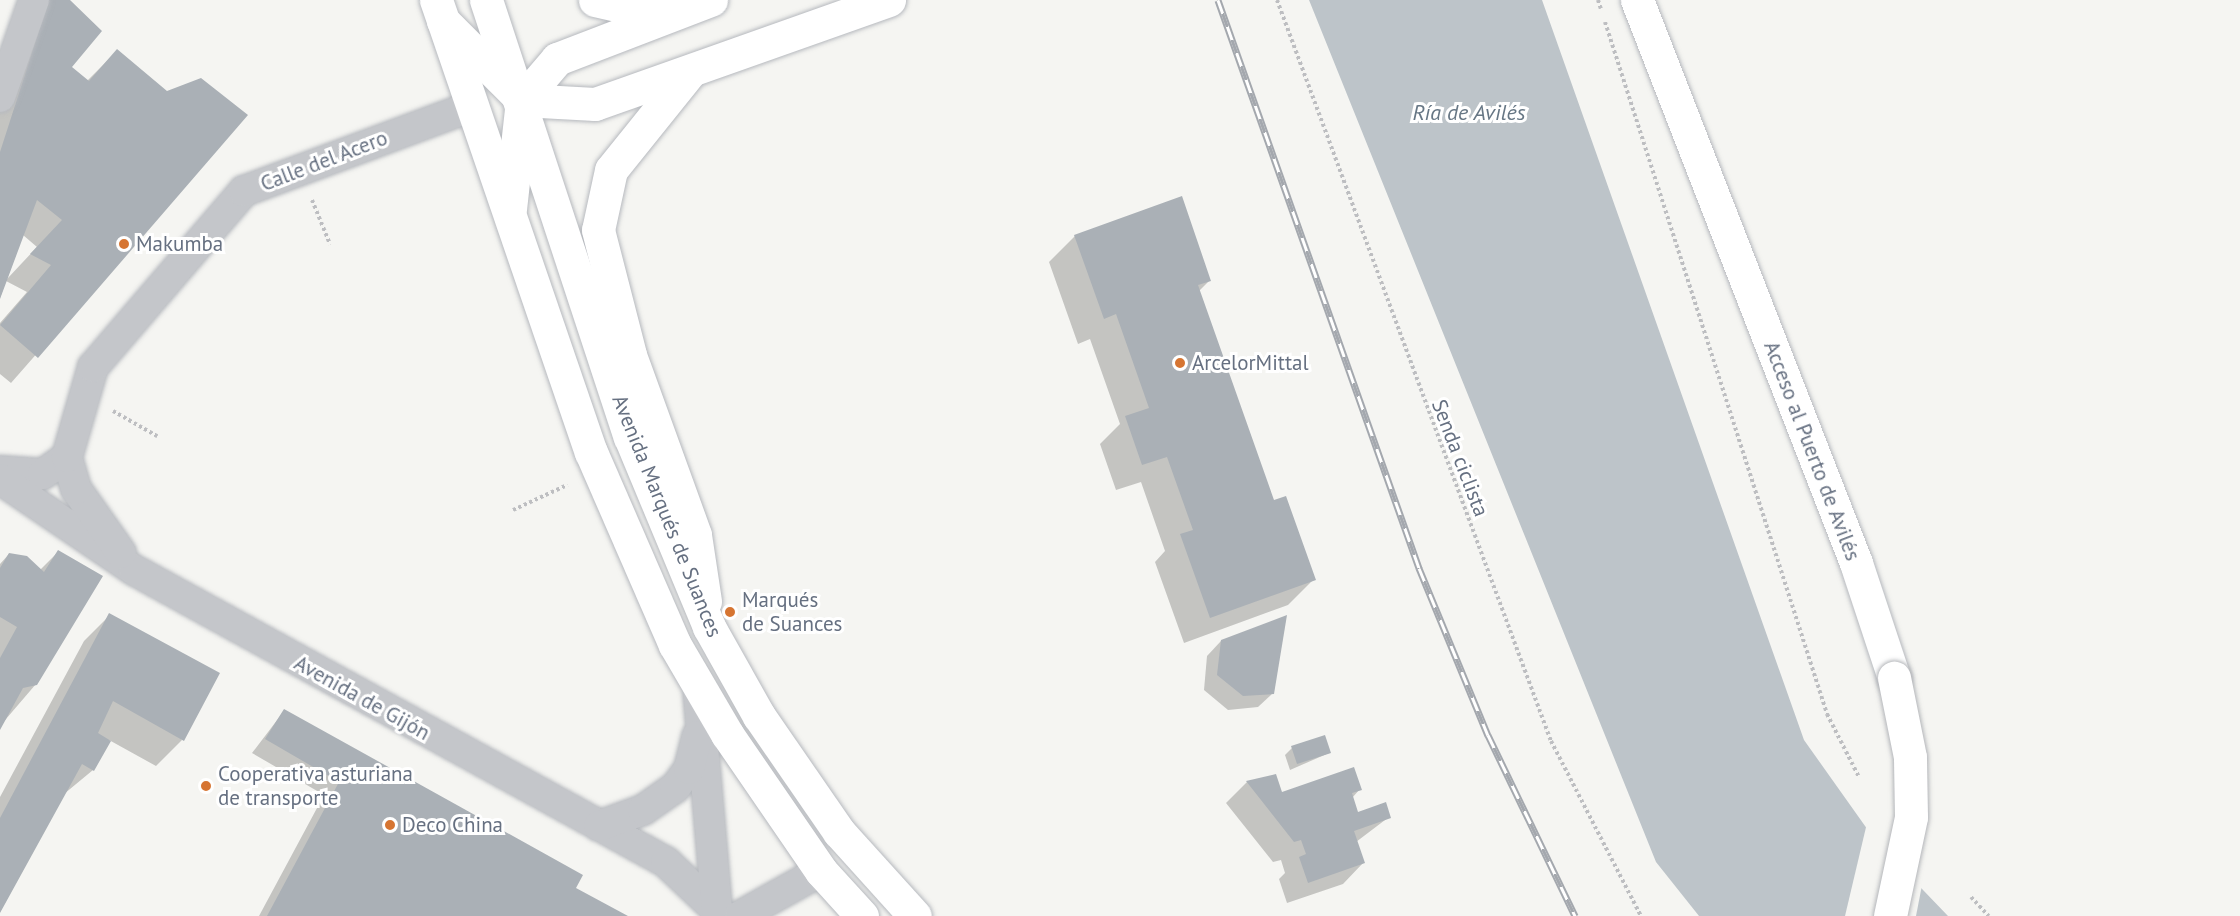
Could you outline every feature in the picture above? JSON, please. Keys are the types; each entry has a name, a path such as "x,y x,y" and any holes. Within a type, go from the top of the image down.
{"main road":[{"name":"Avenida Marqués de Suances","path":"486,0 522,100 630,437 709,627 759,716 839,832 915,916"},
{"path":"596,0 665,16"},
{"path":"510,209 522,100 557,59 711,0"},
{"path":"439,11 522,100 595,104 889,0"},
{"name":"Acceso al Puerto de Avilés","path":"1637,0 1856,563 1894,678 1910,757 1911,817 1890,916"},
{"name":"Avenida Marqués de Suances","path":"439,11 510,209 599,470 698,688 821,871 862,916"},
{"path":"689,72 611,170 598,230 630,355 694,535 709,627"}],"street":[{"path":"0,96 34,0"},
{"name":"Calle del Acero","path":"134,570 76,489 67,458 82,394 93,367 244,191 473,106"},
{"path":"0,471 43,474 67,458"},
{"name":"Avenida de Gijón","path":"0,479 134,570 666,862 727,914"},
{"path":"599,826 643,810 675,788 697,741 698,688"},
{"path":"698,688 727,914 821,871"}],"path":[{"name":"Senda ciclista","path":"1277,0 1551,741 1641,916"},
{"path":"1598,0 1827,714 1859,777"},
{"path":"300,170 330,244"},
{"path":"82,394 157,435"},
{"path":"513,510 599,470"},
{"path":"1971,897 1989,916"}],"water":[{"name":"Ría de Avilés","path":"1309,0 1542,0 1804,740 1875,840 1948,916 1699,916 1656,862"}],"pier":[{"path":"1867,823 1922,885 1916,916 1845,916"}],"building":[{"path":"49,0 70,0 102,31 72,67 89,81 117,49 167,91 201,78 248,115 38,358 0,325 51,265 30,254 62,220 37,200 0,299 0,152"},
{"name":"ArcelorMittal","path":"1182,196 1211,281 1198,285 1274,500 1286,496 1316,580 1210,618 1180,534 1193,530 1167,457 1142,465 1125,416 1149,408 1116,314 1104,319 1074,235"},
{"path":"58,550 103,576 37,685 23,688 0,730 0,658 17,627 0,617 0,568 9,553 27,556 44,572"},
{"path":"109,613 220,673 184,741 113,701 98,733 111,741 94,771 82,764 0,913 0,818"},
{"path":"1287,615 1274,694 1243,696 1217,675 1221,640"},
{"path":"284,709 583,875 576,888 628,916 267,916 339,782 265,739"},
{"path":"1325,735 1331,753 1297,764 1291,746"},
{"path":"1354,767 1362,790 1352,793 1358,812 1386,802 1391,818 1354,831 1365,863 1308,883 1299,857 1306,854 1301,840 1294,842 1246,781 1276,774 1282,792"}],"railway":[{"path":"1218,0 1419,568 1488,735 1575,916"}],"place":[{"name":"Makumba","path":"124,244"},
{"name":"ArcelorMittal","path":"1180,363"},
{"name":"Marqués de Suances","path":"730,612"},
{"name":"Cooperativa asturiana de transporte","path":"206,786"},
{"name":"Deco China","path":"390,825"}]}
